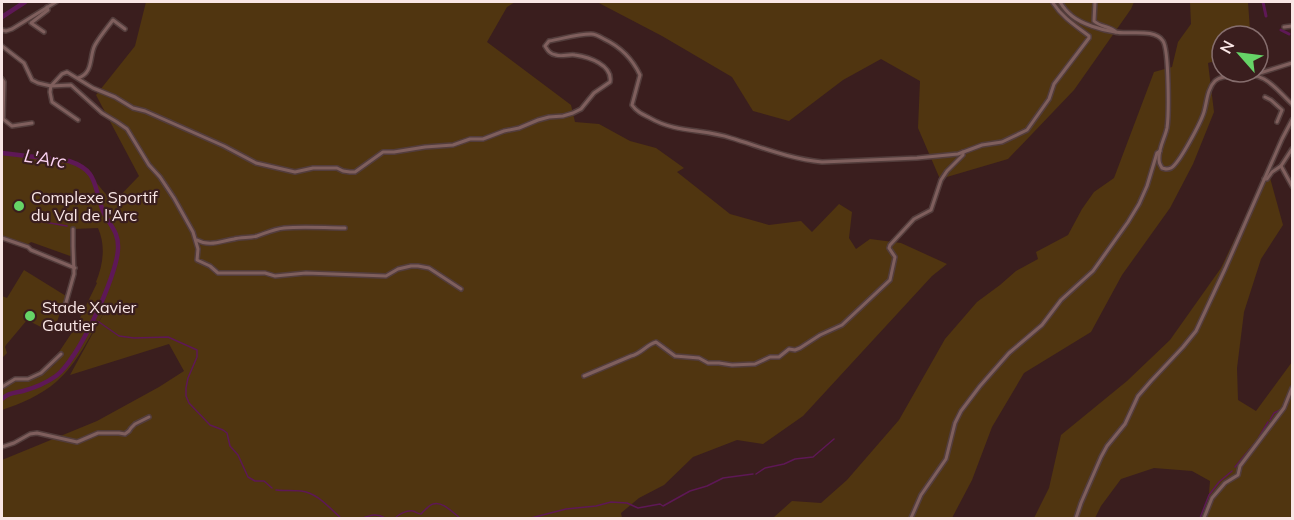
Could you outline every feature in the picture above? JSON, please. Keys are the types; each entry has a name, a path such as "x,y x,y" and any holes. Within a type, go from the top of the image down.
{"street":[{"path":"2,35 2,30 9,31 56,2"},
{"path":"78,120 52,102 51,86 67,72 133,108 145,111 224,146 256,163 295,172 313,168 337,168 356,172 383,152 453,145 483,139 538,120 563,116 581,109 594,93 610,82 609,72 604,66 577,55 554,55 545,46 549,41 594,34 624,51 636,67 640,75 632,105 636,111 670,128 730,137 807,160 822,162 958,154 982,144 1002,142 1027,130 1049,99 1054,84 1089,38 1058,11 1054,2"},
{"path":"1060,2 1075,18 1093,26 1118,33 1153,33 1164,43 1168,115 1165,138 1160,151 1160,165"},
{"path":"1095,2 1094,21 1118,33"},
{"path":"44,32 31,23 48,10 47,7"},
{"path":"78,78 87,73 94,47 113,20 124,29"},
{"path":"1284,27 1293,26"},
{"path":"2,46 24,63 32,80 51,86 71,85 102,113 127,129 149,165 174,198 193,232 198,249 196,259 218,273 265,273 275,276 306,273 386,276 405,267 424,267 461,289"},
{"path":"1270,70 1293,63"},
{"path":"2,79 4,82 3,119 12,126 32,123"},
{"path":"1153,166 1160,165 1166,169 1176,164 1202,118 1213,84"},
{"path":"1270,84 1293,104"},
{"path":"1265,97 1272,100 1282,110 1277,122"},
{"path":"1077,519 1080,503 1101,457 1125,424 1138,396 1196,331 1282,139 1293,120"},
{"path":"1265,179 1281,166 1293,149"},
{"path":"911,519 921,495 946,459 955,423 961,411 1009,353 1042,325 1061,300 1093,271 1135,211 1145,191 1157,153 1160,151"},
{"path":"584,376 638,354 656,342 679,357 699,358 708,363 755,364 767,358 779,357 789,349 800,348 838,327 890,280 895,257 889,248 890,245 914,219 931,210 941,180 963,155 963,152"},
{"path":"1288,156 1293,159"},
{"path":"1281,166 1293,186"},
{"path":"196,239 209,244 234,238 254,237 285,228 345,228"},
{"path":"64,306 74,278 74,229"},
{"path":"2,238 75,268"},
{"path":"2,387 15,380 28,379 41,373 61,354"},
{"path":"1204,519 1212,498 1225,483 1238,475 1240,466 1284,408 1293,388"},
{"path":"2,447 37,433 77,442 98,434 125,434 135,424 149,417"}],"shaded area":[{"path":"146,2 515,2 507,7 487,42 571,105 575,122 599,124 630,141 656,148 684,168 677,172 730,214 769,225 801,221 812,232 839,204 852,212 849,238 856,249 870,239 901,243 947,264 932,276 803,416 763,444 737,440 693,457 664,485 639,498 621,513 622,518 2,518 2,460 97,421 184,371 169,344 70,375 105,311 77,358 56,382 30,399 2,410 2,389 14,382 33,379 53,366 63,354 59,352 75,328 97,283 103,249 98,228 73,229 73,257 31,242 27,245 2,236 2,153 77,164 90,172 113,203 139,176 96,95 135,46"},
{"path":"597,2 1134,2 1074,90 1008,159 940,179 918,128 920,81 881,59 843,80 789,121 753,111 732,77 662,36"},
{"path":"1190,2 1248,2 1250,24 1210,24 1210,62 1208,63 1214,112 1193,164 1170,208 1122,275 1091,332 1024,373 992,427 972,480 952,518 773,518 792,501 821,503 847,480 899,420 945,339 977,302 1016,271 1038,259 1036,252 1068,235 1094,192 1114,178 1154,72 1172,67 1178,42 1191,24"},
{"path":"1269,174 1283,225 1261,259 1244,312 1237,368 1238,400 1256,411 1292,362 1292,518 1207,518 1210,481 1192,471 1154,468 1121,479 1095,518 1034,518 1049,488 1061,435 1127,381 1170,340 1221,268 1248,211"},
{"name":"Stade Xavier Gautier","path":"24,270 66,296 53,333 27,320 6,345 7,353 2,358 2,296 7,298"}],"waterway":[{"name":"L'Arc","path":"2,17 25,2"},
{"path":"1263,2 1266,16"},
{"path":"1281,30 1289,34"},
{"name":"L'Arc","path":"2,153 69,161 86,170 94,180 103,211 118,243 116,262 104,297 85,336 65,367 44,383 9,394 2,399"},
{"path":"33,220 67,226"},
{"path":"92,320 99,322 119,336 168,337 197,350 197,357 186,388 189,403 210,425 227,433 230,446 238,455 248,477 255,481 264,481 272,488"},
{"path":"1270,420 1274,413 1282,409"},
{"path":"1259,437 1268,422"},
{"path":"1235,467 1259,438"},
{"path":"756,474 765,468 795,459 813,457 834,439"},
{"path":"1200,518 1209,495 1232,471"},
{"path":"531,518 566,509 611,502 627,503 638,508 660,504 663,506 690,491 723,478 753,474"},
{"path":"276,490 307,492 341,518"},
{"path":"395,518 408,511 421,514 433,504 444,506 460,518"},
{"path":"363,518 374,515 385,518"}],"place":[{"name":"Complexe Sportif du Val de l'Arc","path":"19,206"},
{"name":"Stade Xavier Gautier","path":"30,316"}]}
